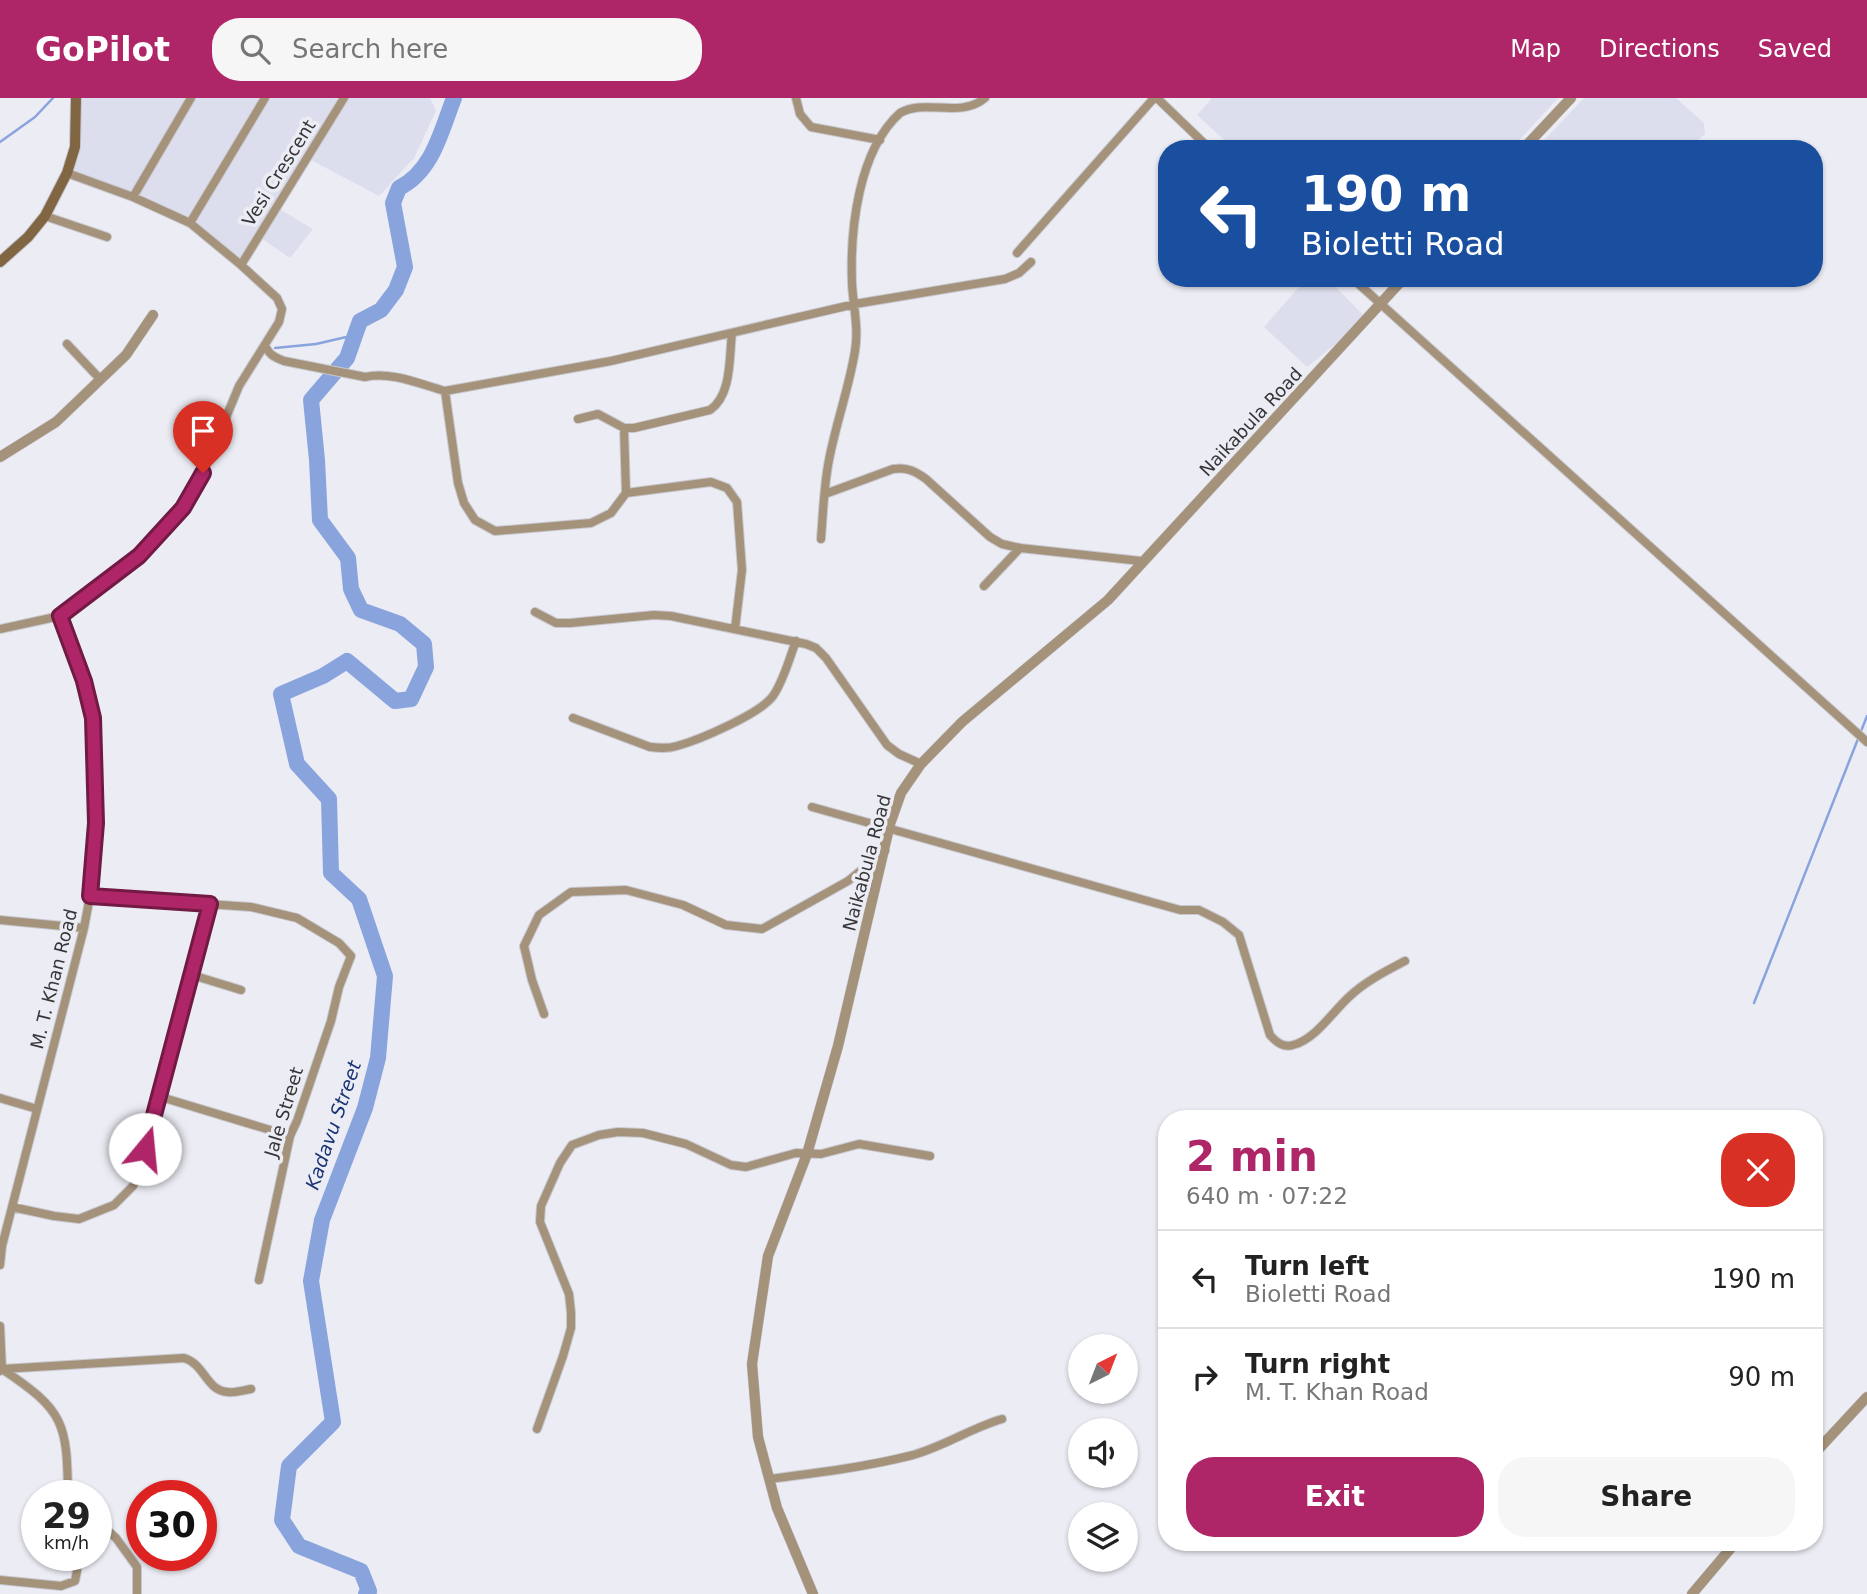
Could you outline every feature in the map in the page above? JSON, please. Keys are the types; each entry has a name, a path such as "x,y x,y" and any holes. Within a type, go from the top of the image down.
{"main road":[{"path":"0,262 29,237 45,216 67,173 75,148 76,98"}],"street":[{"path":"133,197 191,98"},
{"path":"190,223 265,98"},
{"name":"Vesi Crescent","path":"241,265 344,98"},
{"path":"796,98 800,114 811,127 880,140"},
{"path":"821,539 828,461 856,349 858,324 851,257 861,185 880,140 900,113 919,103 966,108 985,98"},
{"path":"1017,253 1156,98 1200,140"},
{"path":"1531,140 1571,98"},
{"path":"0,629 60,616 139,556 183,508 203,473 239,386 279,322 282,309 277,298 190,223 133,197 67,173"},
{"path":"45,216 107,237"},
{"path":"265,345 274,358 365,377 388,376 445,391 611,361 855,304 1004,279 1019,273 1031,262"},
{"path":"1362,287 1863,739"},
{"name":"Naikabula Road","path":"813,1594 777,1508 769,1479 758,1437 752,1364 768,1256 807,1154 838,1046 890,828 901,793 921,764 962,722 1108,600 1396,287"},
{"path":"0,457 56,422 127,355 153,315"},
{"path":"578,419 598,414 624,428 634,428 710,410 724,392 732,333"},
{"path":"67,344 100,379"},
{"path":"445,391 458,484 468,512 484,527 495,531 592,523 611,513 625,492 624,428"},
{"path":"825,494 893,469 904,468 915,471 990,537 1002,544 1141,561"},
{"path":"625,492 711,482 722,485 731,492 737,502 742,570 735,629"},
{"path":"984,586 1020,548"},
{"path":"535,612 556,623 671,616 796,641 816,648 826,658 887,745 921,764"},
{"name":"M. T. Khan Road","path":"0,1265 2,1246 90,896 96,823 93,718 84,681 60,616"},
{"path":"573,718 650,747 663,749 677,746 763,706 781,681 796,641"},
{"path":"812,807 1180,910 1199,909 1223,922 1239,936 1270,1035 1279,1044 1291,1046 1307,1039 1352,994 1405,961"},
{"path":"544,1014 524,946 539,915 571,892 626,890 683,905 726,925 762,929 848,881 885,851"},
{"path":"12,1207 79,1219 114,1205 133,1186 161,1097 210,904 90,896"},
{"name":"Jale Street","path":"210,904 251,906 297,918 339,943 351,956 290,1136 260,1280"},
{"path":"0,920 84,928"},
{"path":"192,975 241,990"},
{"path":"161,1097 290,1136"},
{"path":"0,1098 37,1109"},
{"path":"537,1429 563,1356 571,1312 569,1294 540,1222 541,1206 560,1163 572,1145 598,1135 618,1132 643,1133 686,1144 731,1165 746,1167 796,1153 821,1154 859,1144 930,1156"},
{"path":"0,1326 1,1370"},
{"path":"1,1370 184,1358 194,1361 214,1388 227,1392 251,1389"},
{"path":"1,1370 34,1391 53,1410 64,1432 67,1480"},
{"path":"1823,1444 1867,1397"},
{"path":"769,1479 845,1469 913,1455 948,1443 983,1424 1002,1419"},
{"path":"112,1534 137,1567 137,1594"},
{"path":"1692,1594 1728,1551"},
{"path":"0,1580 61,1586 75,1581 78,1571"}],"shaded area":[{"path":"76,98 430,98 436,111 414,158 379,196 307,158 276,207 313,229 290,258 258,236 241,265 190,223 67,173"},
{"path":"1212,98 1558,98 1519,140 1224,140 1197,115"},
{"path":"1584,98 1676,98 1704,123 1705,134 1698,140 1544,140"},
{"path":"1299,287 1336,287 1367,319 1307,367 1264,327"}],"waterway":[{"path":"0,142 35,117 53,98"},
{"name":"Kadavu Street","path":"366,1594 369,1591 361,1571 299,1546 282,1520 289,1466 333,1422 311,1281 322,1220 365,1108 378,1058 385,976 359,899 331,873 329,799 297,764 281,694 323,676 347,661 395,701 411,699 426,667 424,644 400,624 361,610 351,589 348,558 320,520 311,400 347,358 360,321 381,310 396,290 405,267 393,203 399,188 411,181 428,161 454,98"},
{"path":"275,348 316,344 355,335"},
{"path":"1754,1003 1867,716"}],"route":[{"path":"145,1149 161,1097 210,904 90,896 96,823 93,718 84,681 60,616 139,556 183,508 203,473"}]}
